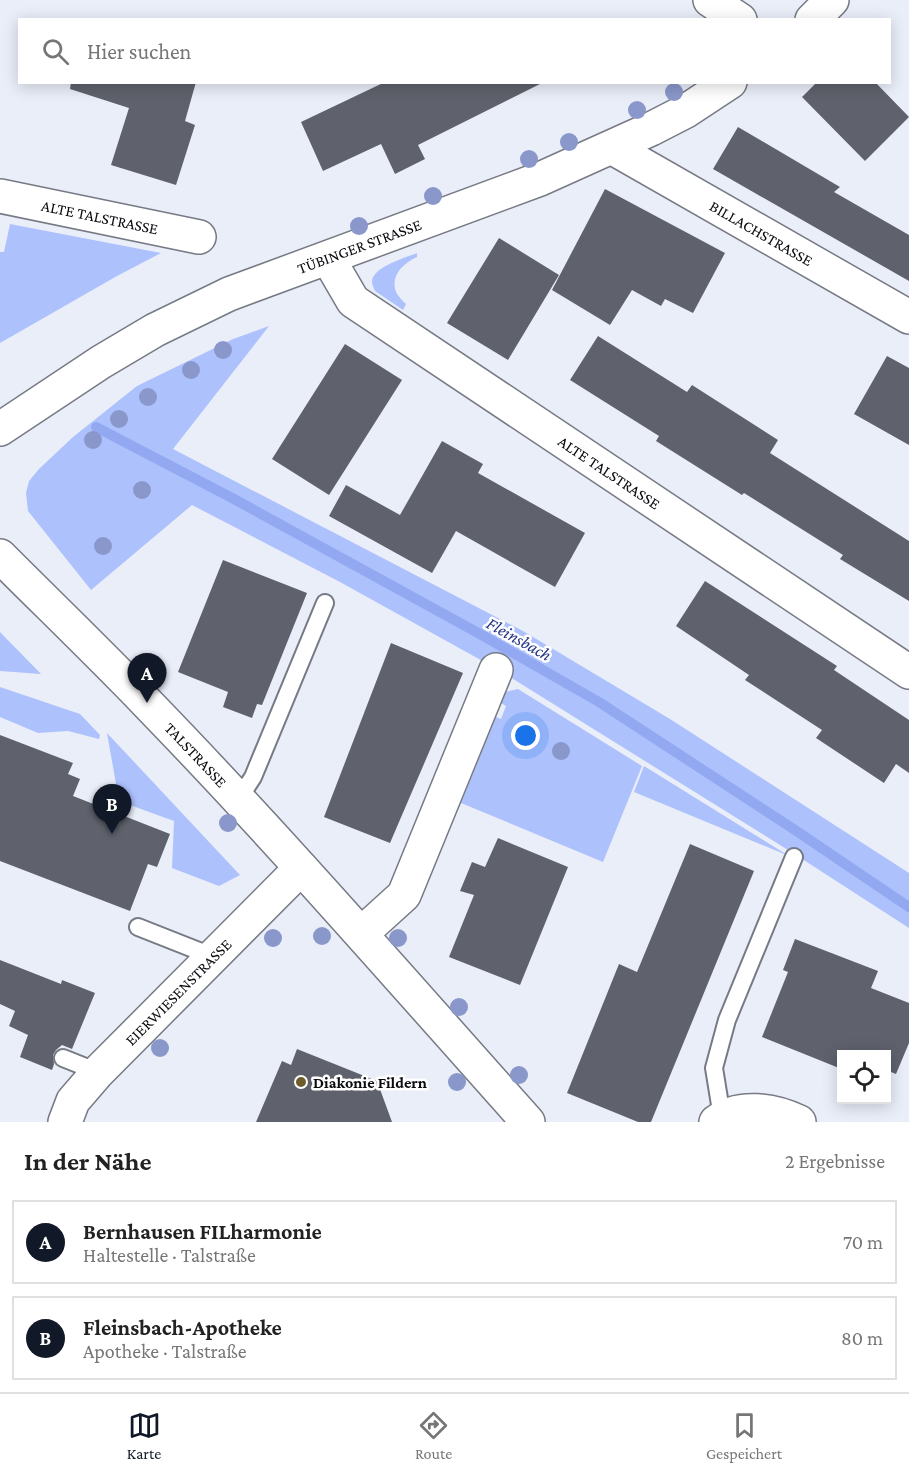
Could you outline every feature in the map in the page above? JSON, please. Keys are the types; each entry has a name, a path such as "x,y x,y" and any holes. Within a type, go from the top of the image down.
{"street":[{"path":"710,0 737,18"},
{"path":"814,18 832,0"},
{"name":"TÜBINGER STRASSE","path":"0,429 101,362 155,330 229,294 530,183 613,148 686,111 727,84"},
{"name":"BILLACHSTRASSE","path":"613,148 909,317"},
{"name":"ALTE TALSTRASSE","path":"0,196 199,237"},
{"name":"ALTE TALSTRASSE","path":"328,258 353,301 909,672"},
{"name":"TALSTRASSE","path":"0,556 147,703 238,800 362,934 528,1122"},
{"path":"362,934 404,894 496,670"},
{"name":"EIERWIESENSTRASSE","path":"65,1122 73,1101 98,1072 301,868"},
{"path":"719,1120 753,1109 789,1117 799,1122"}],"lane":[{"path":"238,800 253,777 325,603"},
{"path":"719,1120 714,1068 727,1020 794,857"},
{"path":"138,927 214,957"},
{"path":"63,1058 98,1072"}],"shaded area":[{"path":"10,224 161,253 0,343 0,252 4,252"},
{"path":"417,253 417,257 399,270 395,280 396,292 406,304 403,310 375,291 373,277 397,260"},
{"path":"269,326 173,449 523,631 670,719 909,873 909,928 497,669 340,582 192,505 91,590 28,511 26,493 29,481 73,437 137,386 233,339"},
{"path":"0,632 41,674 0,671"},
{"path":"0,687 80,714 100,735 99,739 68,731 38,733 0,717"},
{"path":"518,689 642,766 603,862 461,803 496,717 501,719 506,706 501,703 505,692"},
{"path":"107,733 240,875 219,886 172,868 174,821 119,801"},
{"path":"644,766 789,856 634,792"}],"building":[{"path":"71,84 195,84 185,121 195,125 176,185 111,165 129,108 70,89"},
{"path":"381,84 540,84 418,145 425,159 395,174 381,144 323,171 301,122"},
{"path":"815,84 877,84 909,117 865,161 802,97"},
{"path":"738,127 840,187 834,192 909,235 909,281 713,169"},
{"path":"605,189 725,253 693,313 665,299 661,306 632,290 610,325 552,290"},
{"path":"499,238 559,275 508,360 447,323"},
{"path":"598,336 687,392 692,385 778,440 770,453 909,541 909,601 840,559 843,555 656,441 659,436 570,380"},
{"path":"345,344 402,380 329,495 272,459"},
{"path":"887,356 909,368 909,445 854,414"},
{"path":"442,441 483,464 478,473 585,533 555,587 456,531 432,573 329,516 346,485 400,515"},
{"path":"223,560 307,593 262,705 257,704 252,718 223,707 228,692 178,672"},
{"path":"705,581 837,666 834,670 909,720 909,773 896,764 884,783 816,738 822,730 745,680 749,675 676,626"},
{"path":"391,643 463,673 390,843 324,817"},
{"path":"0,735 73,763 68,774 80,779 73,796 170,834 157,867 148,864 130,911 0,861"},
{"path":"498,838 568,867 520,985 449,957 474,895 460,891 472,862 485,867"},
{"path":"690,844 754,871 651,1122 638,1122 567,1093 619,964 637,972"},
{"path":"795,939 878,971 871,988 909,1003 909,1043 896,1074 891,1072 891,1050 837,1050 837,1067 762,1037 788,972 783,970"},
{"path":"0,960 61,984 62,980 95,993 72,1049 62,1045 56,1050 53,1055 52,1070 20,1057 28,1035 9,1026 15,1011 0,1004"},
{"path":"297,1049 377,1081 392,1122 256,1122 282,1061 291,1065"}],"waterway":[{"name":"Fleinsbach","path":"96,427 234,499 599,702 909,907"}],"place":[{"name":"Bernhausen FILharmonie","path":"147,703"},
{"name":"Fleinsbach-Apotheke","path":"112,834"},
{"name":"Diakonie Fildern","path":"301,1082"}]}
